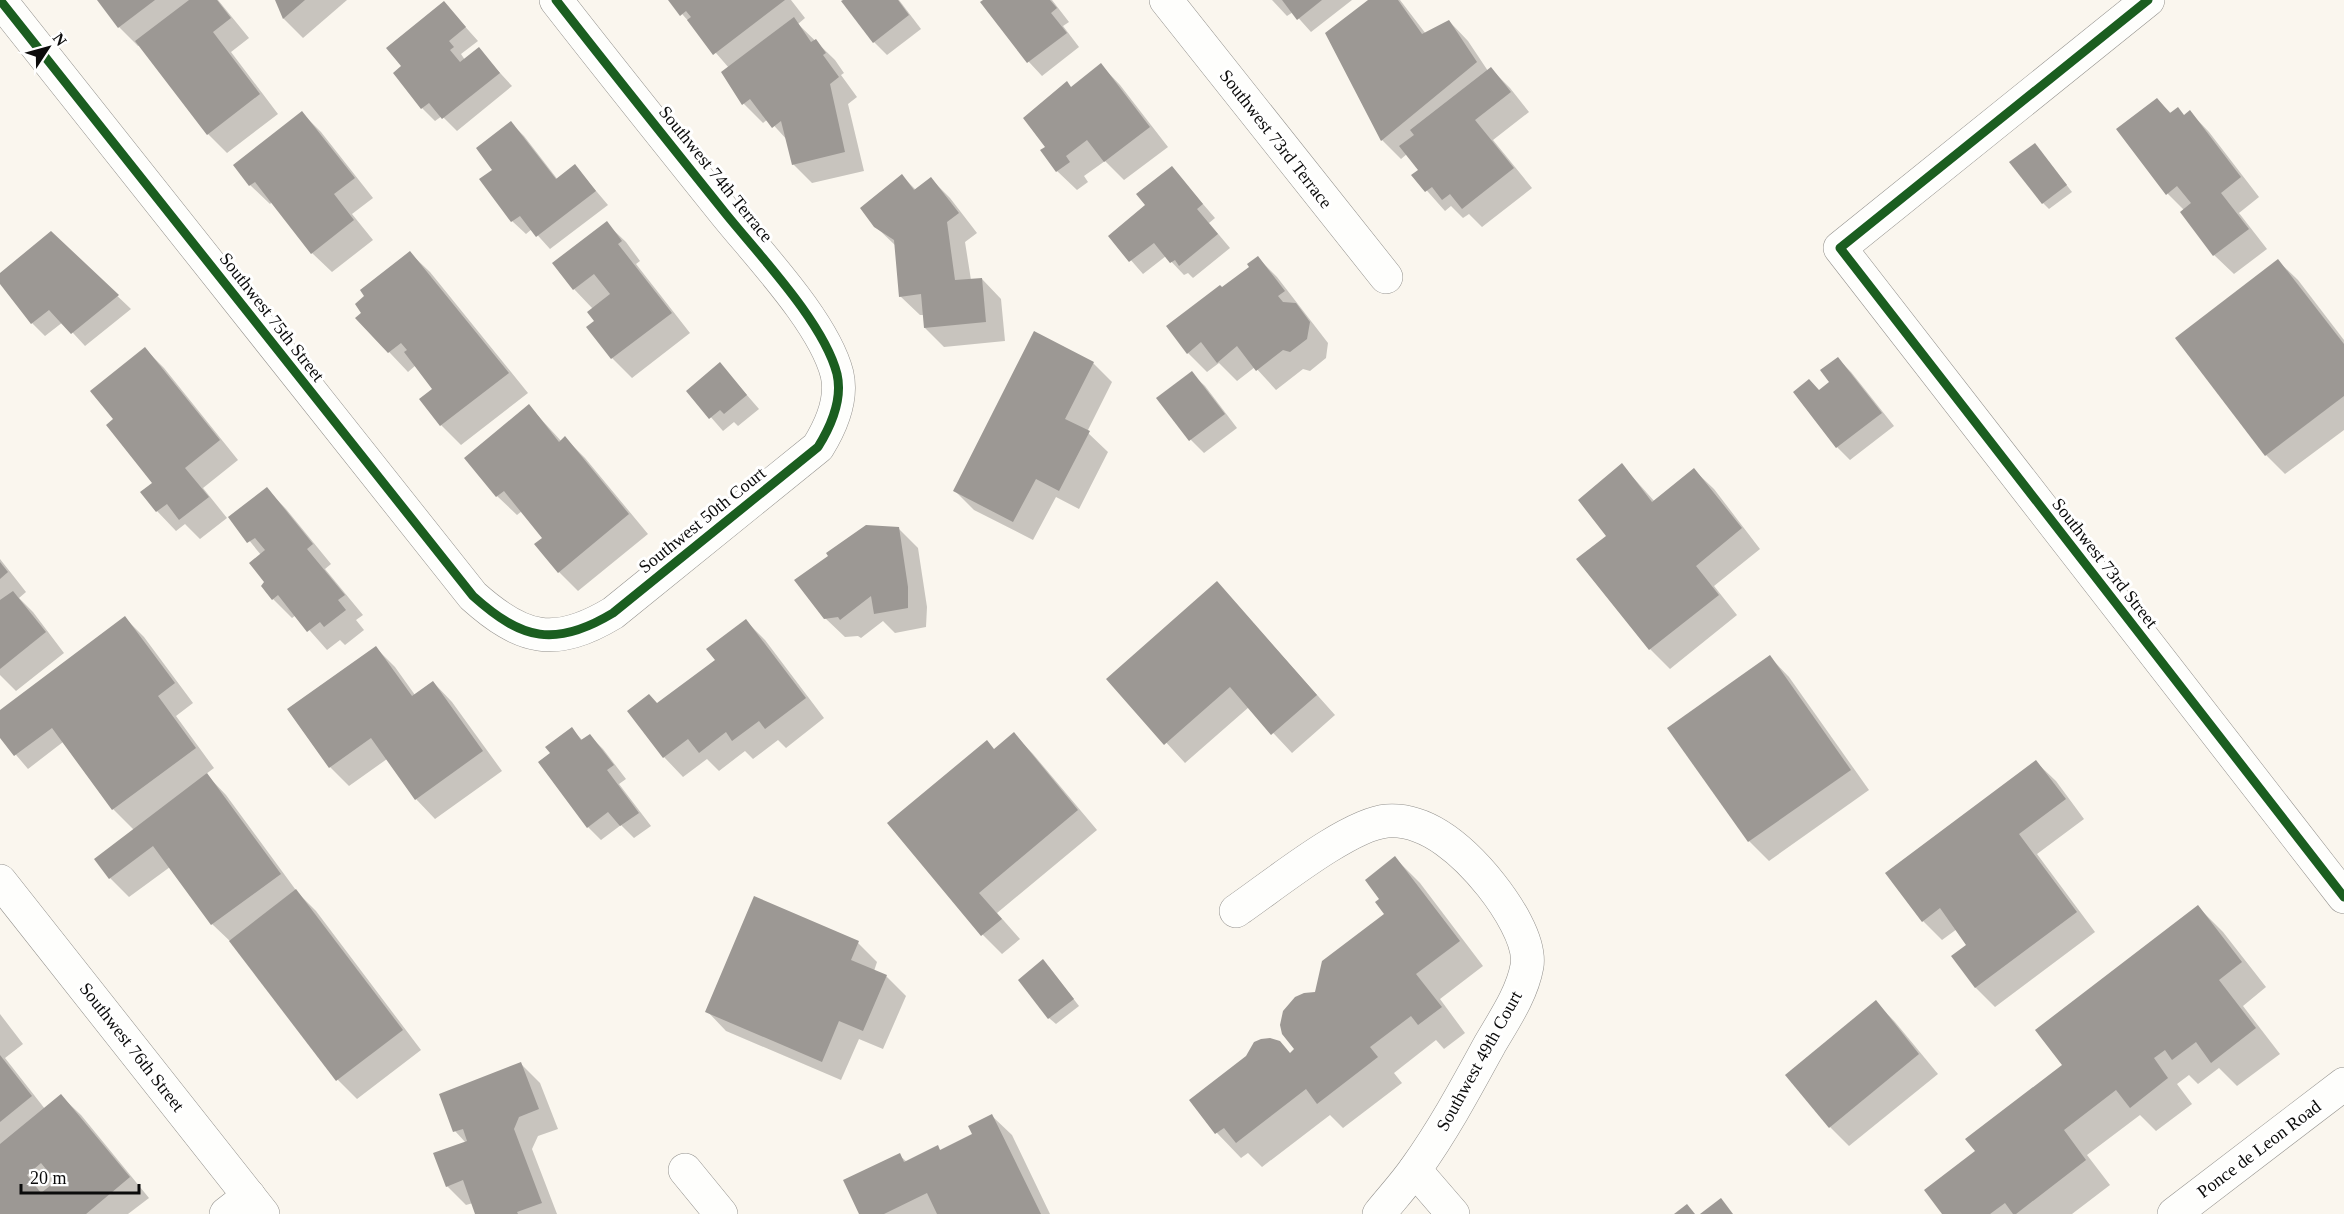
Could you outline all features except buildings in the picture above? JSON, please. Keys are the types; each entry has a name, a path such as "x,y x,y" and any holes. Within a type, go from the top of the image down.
{"street":[{"name":"Southwest 75th Street","path":"0,0 453,573 490,611 507,623 535,634"},
{"name":"Southwest 74th Terrace","path":"556,0 790,292 830,354 837,376"},
{"name":"Southwest 73rd Terrace","path":"1166,0 1386,277"},
{"name":"Southwest 73rd Street","path":"2148,0 1840,248 2344,897"},
{"name":"Southwest 50th Court","path":"535,634 557,636 578,631 613,613 818,447 834,414 838,396 837,376"},
{"name":"Southwest 49th Court","path":"1236,911 1336,842 1363,827 1387,821 1411,824 1434,833 1458,850 1476,867 1506,906 1517,927 1526,949 1527,966 1512,1005 1436,1139 1415,1170 1379,1214"},
{"name":"Southwest 76th Street","path":"0,881 246,1208"},
{"name":"Ponce de Leon Road","path":"2174,1214 2344,1084"},
{"path":"685,1170 721,1214"},
{"path":"1415,1170 1453,1214"}],"cycle path":[{"path":"0,0 473,596 507,622 524,630 556,635 574,631 613,613 818,447 835,412 838,393 837,374 830,354 805,312 556,0"},
{"path":"2148,0 1840,248 2344,897"}]}
